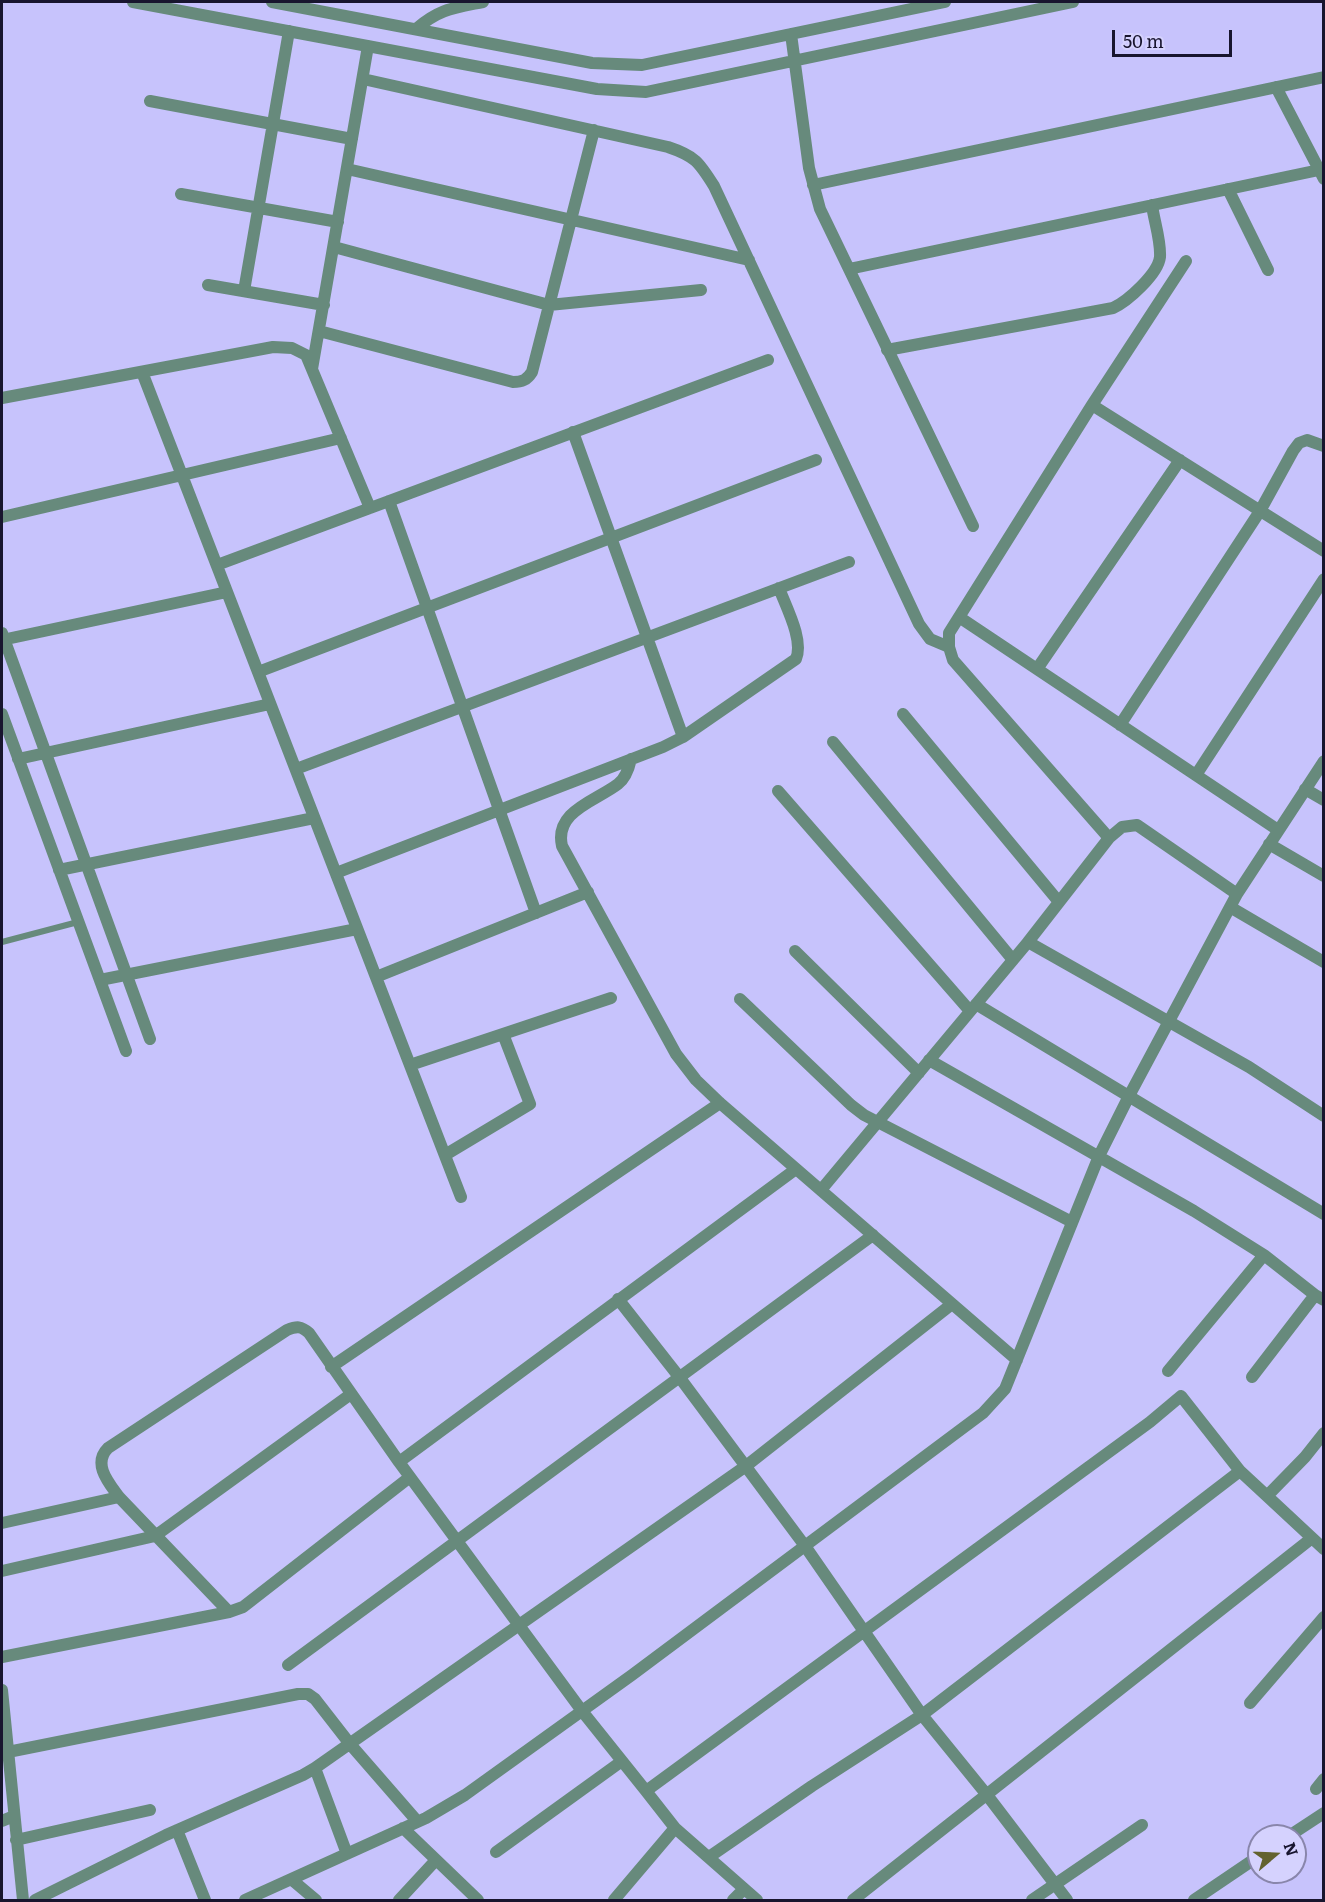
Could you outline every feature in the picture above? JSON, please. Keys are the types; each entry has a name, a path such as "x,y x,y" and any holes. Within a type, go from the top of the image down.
{"street":[{"path":"134,2 623,92 646,92 1073,2"},
{"path":"272,2 592,63 619,65 642,65 945,2"},
{"path":"416,29 429,17 443,10 483,2"},
{"path":"244,291 289,31"},
{"path":"791,34 813,185 820,209 973,526"},
{"path":"312,369 368,46"},
{"path":"813,185 1323,77"},
{"path":"363,79 668,147 688,153 701,164 714,186 920,624 930,639 949,647"},
{"path":"849,269 1228,189 1321,174 1276,87"},
{"path":"150,101 352,139"},
{"path":"319,332 520,382 528,378 532,372 594,130"},
{"path":"347,170 749,260"},
{"path":"1228,189 1268,270"},
{"path":"181,194 338,222"},
{"path":"887,350 1113,308 1125,303 1156,268 1160,259 1152,205"},
{"path":"334,247 549,305 701,290"},
{"path":"1109,838 953,660 949,647 949,633 1092,405 1186,261"},
{"path":"208,285 324,305"},
{"path":"2,398 273,347 292,348 306,355 370,508"},
{"path":"217,565 768,360"},
{"path":"142,372 461,1197"},
{"path":"1092,405 1323,551"},
{"path":"573,432 683,737"},
{"path":"2,517 341,438"},
{"path":"1120,725 1260,511 1299,443 1307,440 1323,446"},
{"path":"258,672 816,460"},
{"path":"1037,669 1180,460"},
{"path":"389,501 536,913"},
{"path":"296,769 849,562"},
{"path":"1196,775 1323,579"},
{"path":"336,873 632,759 683,737 796,658 800,650 797,636 779,588"},
{"path":"150,1039 2,637 227,592"},
{"path":"959,617 1278,830"},
{"path":"18,759 270,704"},
{"path":"2,714 126,1051"},
{"path":"903,714 1059,902"},
{"path":"833,742 1013,960"},
{"path":"632,759 620,783 570,815 563,825 560,836 562,846 676,1054 696,1080 720,1103 1017,1360"},
{"path":"244,1900 403,1828 465,1795 806,1546 983,1413 1005,1389 1099,1156 1167,1022 1237,894 1323,761"},
{"path":"1305,789 1323,800"},
{"path":"778,791 973,1007 1129,1096 1323,1214"},
{"path":"59,870 314,818"},
{"path":"821,1190 1028,942 1109,838 1122,827 1137,825 1237,894"},
{"path":"1269,844 1323,876"},
{"path":"376,976 588,892"},
{"path":"1230,907 1323,962"},
{"path":"99,980 357,929"},
{"path":"1028,942 1249,1067 1323,1116"},
{"path":"795,951 919,1073"},
{"path":"410,1065 611,998"},
{"path":"740,999 851,1105 879,1122 1072,1222"},
{"path":"445,1155 530,1104 503,1034"},
{"path":"930,1060 1099,1156 1264,1255 1319,1298 1252,1377"},
{"path":"331,1366 720,1103"},
{"path":"399,1462 796,1169"},
{"path":"288,1665 873,1235"},
{"path":"1168,1371 1264,1255"},
{"path":"618,1299 806,1546 922,1715 1068,1900"},
{"path":"35,1900 177,1830 315,1768 746,1466 952,1304"},
{"path":"229,1612 119,1497 104,1476 101,1464 102,1454 287,1330 302,1327 309,1333 399,1462 582,1711 675,1828 757,1900"},
{"path":"2,1571 155,1536 351,1394"},
{"path":"646,1791 1140,1429 1181,1396 1240,1471 1323,1550"},
{"path":"1267,1496 1305,1457 1323,1433"},
{"path":"709,1857 812,1786 922,1715 1240,1471"},
{"path":"2,1657 229,1612 243,1607 410,1477"},
{"path":"2,1523 119,1497"},
{"path":"853,1900 1312,1538"},
{"path":"1250,1703 1323,1617"},
{"path":"2,1690 22,1900"},
{"path":"8,1752 298,1694 308,1694 315,1699 350,1744 417,1821"},
{"path":"496,1852 622,1761"},
{"path":"315,1768 347,1854"},
{"path":"16,1840 150,1810"},
{"path":"1307,1824 1323,1813"},
{"path":"2,1821 14,1816"},
{"path":"1032,1900 1142,1825"},
{"path":"403,1828 478,1900"},
{"path":"614,1900 675,1828"},
{"path":"177,1830 205,1900"},
{"path":"399,1900 436,1860"},
{"path":"1194,1900 1247,1864"},
{"path":"291,1879 316,1900"},
{"path":"733,1900 744,1889"}],"lane":[{"path":"2,942 78,921"}]}
